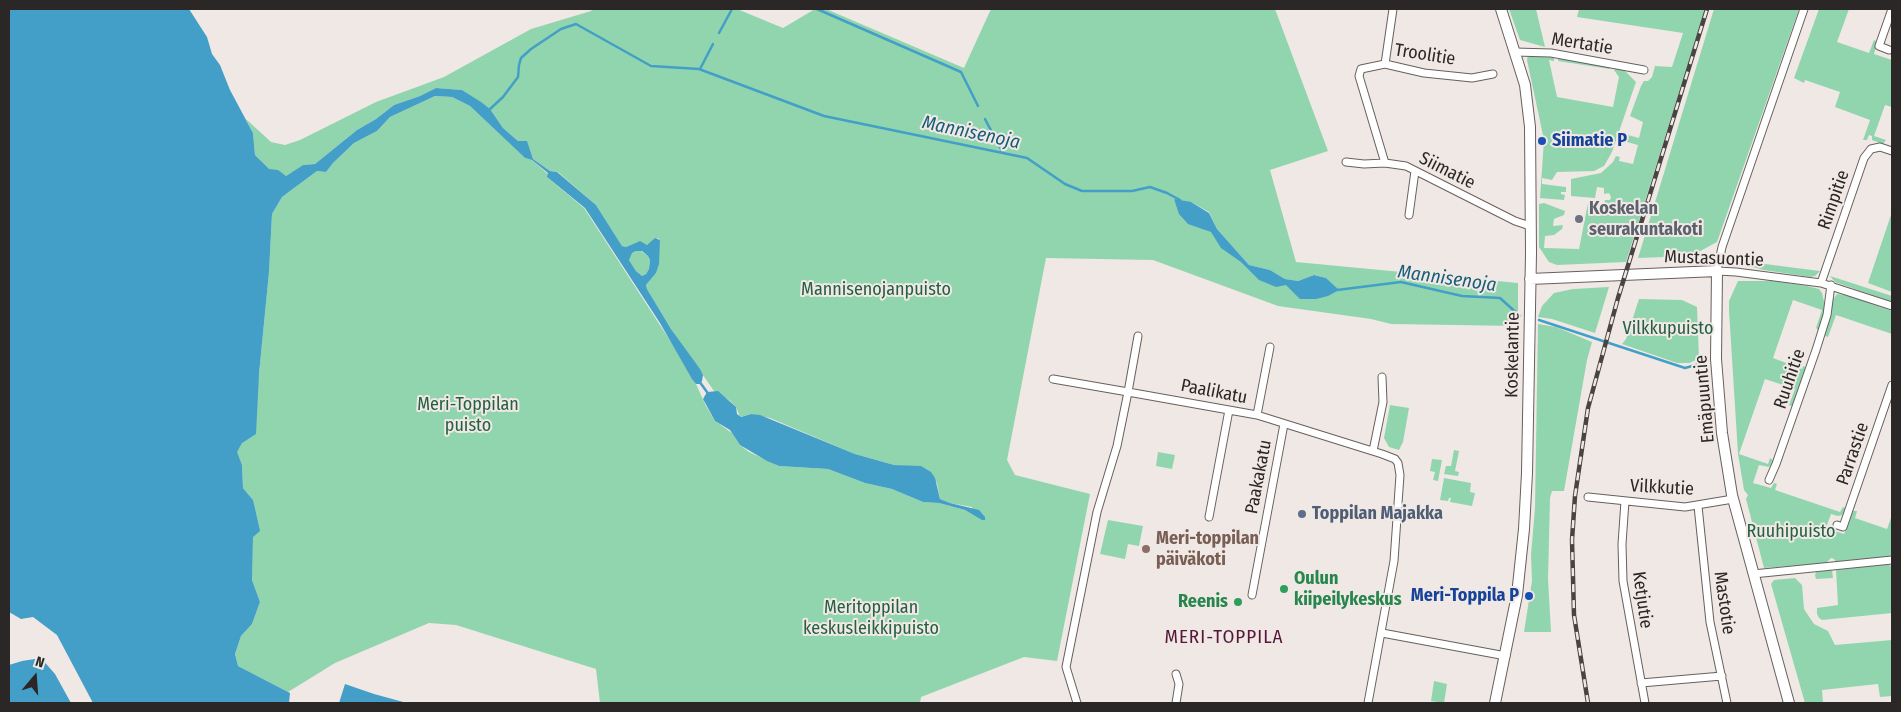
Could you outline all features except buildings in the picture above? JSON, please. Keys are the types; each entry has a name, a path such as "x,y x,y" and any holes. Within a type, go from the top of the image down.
{"main road":[{"name":"Koskelantie","path":"1495,703 1517,595 1524,529 1527,473 1530,279 1530,127 1525,85 1501,9"},
{"name":"Mustasuontie","path":"1530,279 1717,271"},
{"name":"Emäpuuntie","path":"1717,271 1716,358 1722,433 1733,499 1789,703"}],"street":[{"path":"1385,64 1394,9"},
{"name":"Emäpuuntie","path":"1717,271 1725,240 1804,9"},
{"path":"1889,50 1879,46 1892,9"},
{"name":"Mertatie","path":"1515,52 1560,54 1644,70"},
{"name":"Troolitie","path":"1385,163 1359,76 1361,70 1385,64 1424,73 1472,78 1493,74"},
{"name":"Rimpitie","path":"1821,283 1864,158 1871,149 1880,147 1892,151"},
{"name":"Siimatie","path":"1346,162 1364,164 1385,163 1406,166 1514,221 1530,226"},
{"path":"1409,214 1415,171"},
{"name":"Mustasuontie","path":"1717,271 1821,283 1892,306"},
{"name":"Ruuhitie","path":"1769,480 1827,315 1830,285"},
{"path":"1078,703 1066,667 1097,512 1116,446 1138,336"},
{"path":"1257,416 1270,347"},
{"path":"1373,451 1383,402 1382,377"},
{"name":"Paalikatu","path":"1053,378 1257,416 1373,451 1394,460 1399,467 1400,475 1394,561 1368,703"},
{"name":"Parrastie","path":"1837,524 1844,527 1892,385"},
{"path":"1209,517 1229,410"},
{"name":"Paakakatu","path":"1252,594 1284,424"},
{"name":"Vilkkutie","path":"1588,497 1685,507 1733,499"},
{"name":"Ketjutie","path":"1625,501 1622,544 1623,581 1645,703"},
{"name":"Mastotie","path":"1698,506 1710,622 1727,703"},
{"path":"1753,574 1892,560"},
{"path":"1382,633 1506,656"},
{"path":"1176,674 1179,684 1176,703"},
{"path":"1641,683 1722,676"}],"green space":[{"path":"592,9 737,9 783,28 815,9 826,9 964,68 991,9 1275,9 1328,151 1270,170 1296,262 1518,283 1518,326 1391,324 1371,319 1278,306 1153,260 1046,258 1007,460 1015,475 1090,494 1057,661 1024,657 921,697 920,703 600,703 596,669 456,625 429,623 335,663 288,692 238,666 235,654 241,636 252,624 260,602 252,580 253,500 243,488 242,465 236,452 242,443 259,374 269,272 272,214 282,197 317,171 326,172 354,143 377,131 390,117 435,96 452,97 470,106 525,158 532,160 548,174 548,178 584,208 680,356 715,421 732,433 740,445 749,452 779,466 828,469 865,483 892,489 923,502 939,503 965,510 974,515 972,507 940,499 937,483 917,467 894,465 855,454 770,418 751,414 740,417 736,407 729,400 714,391 671,329 647,289 646,285 656,273 660,240 658,238 647,245 638,242 626,247 622,246 596,205 558,172 550,171 533,159 527,142 518,141 503,128 490,109 462,90 436,88 394,105 376,119 357,130 315,164 303,165 286,176 269,170 255,155 253,133 246,119 271,142 285,145 300,140 376,102 444,77 531,29 591,11","holes":["1191,202 1209,212 1217,229 1249,265 1270,270 1285,279 1298,281 1314,275 1326,278 1338,290 1263,279 1227,246"]},
{"path":"1509,9 1536,9 1545,47 1520,40"},
{"path":"1579,9 1705,9 1626,262 1557,265 1549,262 1539,247 1539,204 1544,203 1565,211 1564,215 1554,219 1553,226 1563,225 1562,229 1554,235 1545,236 1544,248 1579,249 1588,203 1603,205 1605,200 1610,200 1611,197 1609,193 1604,194 1604,188 1597,187 1595,198 1571,196 1571,179 1601,173 1613,162 1616,156 1620,157 1619,161 1633,164 1638,145 1627,142 1622,138 1624,134 1639,138 1643,122 1630,116 1641,86 1644,81 1648,81 1652,77 1655,66 1672,67 1683,33 1577,17"},
{"path":"1714,9 1799,9 1717,242 1691,256 1638,258"},
{"path":"1819,9 1849,9 1837,42 1869,53 1874,40 1877,42 1874,54 1892,60 1892,107 1885,105 1874,136 1886,140 1883,144 1872,140 1872,136 1869,135 1867,140 1863,140 1870,120 1835,107 1840,92 1805,80 1804,83 1794,78"},
{"path":"1528,55 1554,57 1554,61 1549,60 1557,97 1613,107 1619,77 1614,70 1617,67 1624,70 1636,82 1612,152 1604,166 1594,171 1557,172 1552,180 1542,178 1542,184 1566,187 1566,192 1561,192 1561,194 1565,195 1564,200 1540,198 1544,140 1527,60"},
{"path":"1559,57 1610,67 1610,69 1558,61"},
{"path":"1892,212 1892,292 1868,283"},
{"path":"641,251 650,260 649,269 642,276 636,271 629,260 632,253"},
{"path":"1745,261 1820,271 1815,276 1810,277 1764,270 1741,264"},
{"path":"1830,276 1892,296 1892,302 1835,282"},
{"name":"Ruuhipuisto","path":"1738,281 1774,281 1819,289 1825,306 1821,326 1818,330 1816,328 1822,310 1793,300 1773,358 1802,369 1803,366 1806,369 1794,405 1791,406 1789,405 1795,389 1765,379 1739,454 1768,464 1770,458 1774,461 1769,467 1759,465 1753,483 1771,488 1774,483 1777,484 1775,490 1840,512 1843,507 1846,508 1842,515 1831,514 1826,528 1844,534 1853,511 1857,511 1855,518 1887,529 1892,515 1892,557 1836,562 1831,558 1826,563 1764,568 1746,499 1748,495 1744,490 1738,454 1729,301"},
{"path":"1609,287 1595,333 1552,319 1538,317 1542,306 1554,293 1573,289"},
{"path":"1837,294 1849,296 1892,311 1892,334 1836,315 1828,337 1825,336 1832,301"},
{"name":"Vilkkupuisto","path":"1639,299 1682,300 1697,307 1699,359 1689,363 1677,363 1622,344 1626,339"},
{"path":"1538,324 1556,327 1592,342 1587,360 1564,491 1552,491 1550,498 1548,579 1551,632 1524,632 1532,581 1531,555 1535,508"},
{"path":"1390,405 1409,408 1403,442 1399,450 1389,447 1384,438"},
{"path":"1454,450 1459,451 1455,471 1459,472 1458,476 1444,474 1446,466 1451,466"},
{"path":"1158,452 1175,455 1172,469 1156,466"},
{"path":"1432,459 1442,460 1438,481 1433,480 1435,472 1430,471"},
{"path":"1444,478 1471,483 1470,492 1475,493 1472,506 1450,502 1451,498 1448,501 1440,500"},
{"path":"1108,520 1143,526 1139,546 1128,544 1125,559 1100,554"},
{"path":"1887,564 1891,566 1892,570 1892,613 1822,620 1819,618 1817,608 1838,605 1836,570"},
{"path":"1832,570 1833,578 1816,579 1816,572"},
{"path":"1795,578 1802,585 1804,609 1814,624 1828,631 1835,645 1892,640 1892,696 1880,697 1878,684 1822,690 1823,703 1805,703 1771,584 1774,580"},
{"path":"1434,681 1447,684 1444,703 1431,701"}],"water":[{"path":"9,9 189,9 207,37 212,54 220,65 230,90 253,133 255,155 269,169 278,170 286,176 303,165 315,164 357,130 376,119 394,105 436,88 462,90 490,109 503,128 518,141 527,141 533,159 550,171 557,172 596,205 622,246 626,247 640,241 647,245 655,238 660,240 659,264 656,273 646,285 647,289 671,329 700,369 703,375 700,384 696,384 692,379 660,323 585,208 547,177 548,173 532,160 525,158 470,106 452,97 435,96 390,117 377,131 354,143 326,172 317,171 282,197 272,214 256,434 242,443 237,452 242,465 243,488 253,500 260,531 253,537 252,580 260,602 252,624 241,636 235,654 238,666 290,693 289,703 93,703 57,635 33,617 21,619 9,612","holes":["642,251 650,260 649,269 642,276 636,271 629,260 632,253"]},
{"path":"1174,199 1191,202 1209,213 1217,229 1249,265 1270,270 1285,279 1298,281 1314,275 1326,278 1339,290 1328,296 1316,299 1300,299 1286,285 1276,287 1259,280 1241,262 1221,248 1211,232 1188,224 1179,214"},
{"path":"718,391 736,407 737,414 741,417 751,414 760,415 855,454 894,465 921,466 931,472 935,478 940,499 979,510 985,517 985,520 965,510 939,503 923,502 892,489 865,483 828,469 779,466 767,461 740,445 730,430 715,421 703,399 707,392"},
{"path":"41,658 55,674 71,703 9,703 9,665"},
{"path":"345,684 374,694 407,703 339,703"}],"waterway":[{"path":"719,33 732,9"},
{"path":"817,9 961,72 978,106"},
{"name":"Mannisenoja","path":"489,110 503,97 518,77 521,58 561,29 576,24 651,66 699,69 824,116 1027,158 1065,184 1082,191 1132,191 1150,187 1180,200"},
{"path":"700,69 713,44"},
{"path":"985,119 1003,153"},
{"name":"Mannisenoja","path":"1337,290 1401,282 1462,296 1500,298 1520,316"},
{"path":"1539,320 1685,368 1703,363"},
{"path":"699,381 707,392"}],"railway":[{"path":"1588,703 1574,615 1572,540 1575,496 1588,408 1618,298 1707,9"}],"place":[{"name":"Siimatie P","path":"1542,141"},
{"name":"Koskelan seurakuntakoti","path":"1579,219"},
{"name":"Toppilan Majakka","path":"1302,514"},
{"name":"Meri-toppilan päiväkoti","path":"1146,549"},
{"name":"Oulun kiipeilykeskus","path":"1284,589"},
{"name":"Meri-Toppila P","path":"1529,596"},
{"name":"Reenis","path":"1238,602"}],"district":[{"name":"MERI-TOPPILA","path":"1224,638"}],"park label":[{"name":"Mannisenojanpuisto","path":"876,290"},
{"name":"Meri-Toppilan puisto","path":"468,415"},
{"name":"Meritoppilan keskusleikkipuisto","path":"871,618"}]}
